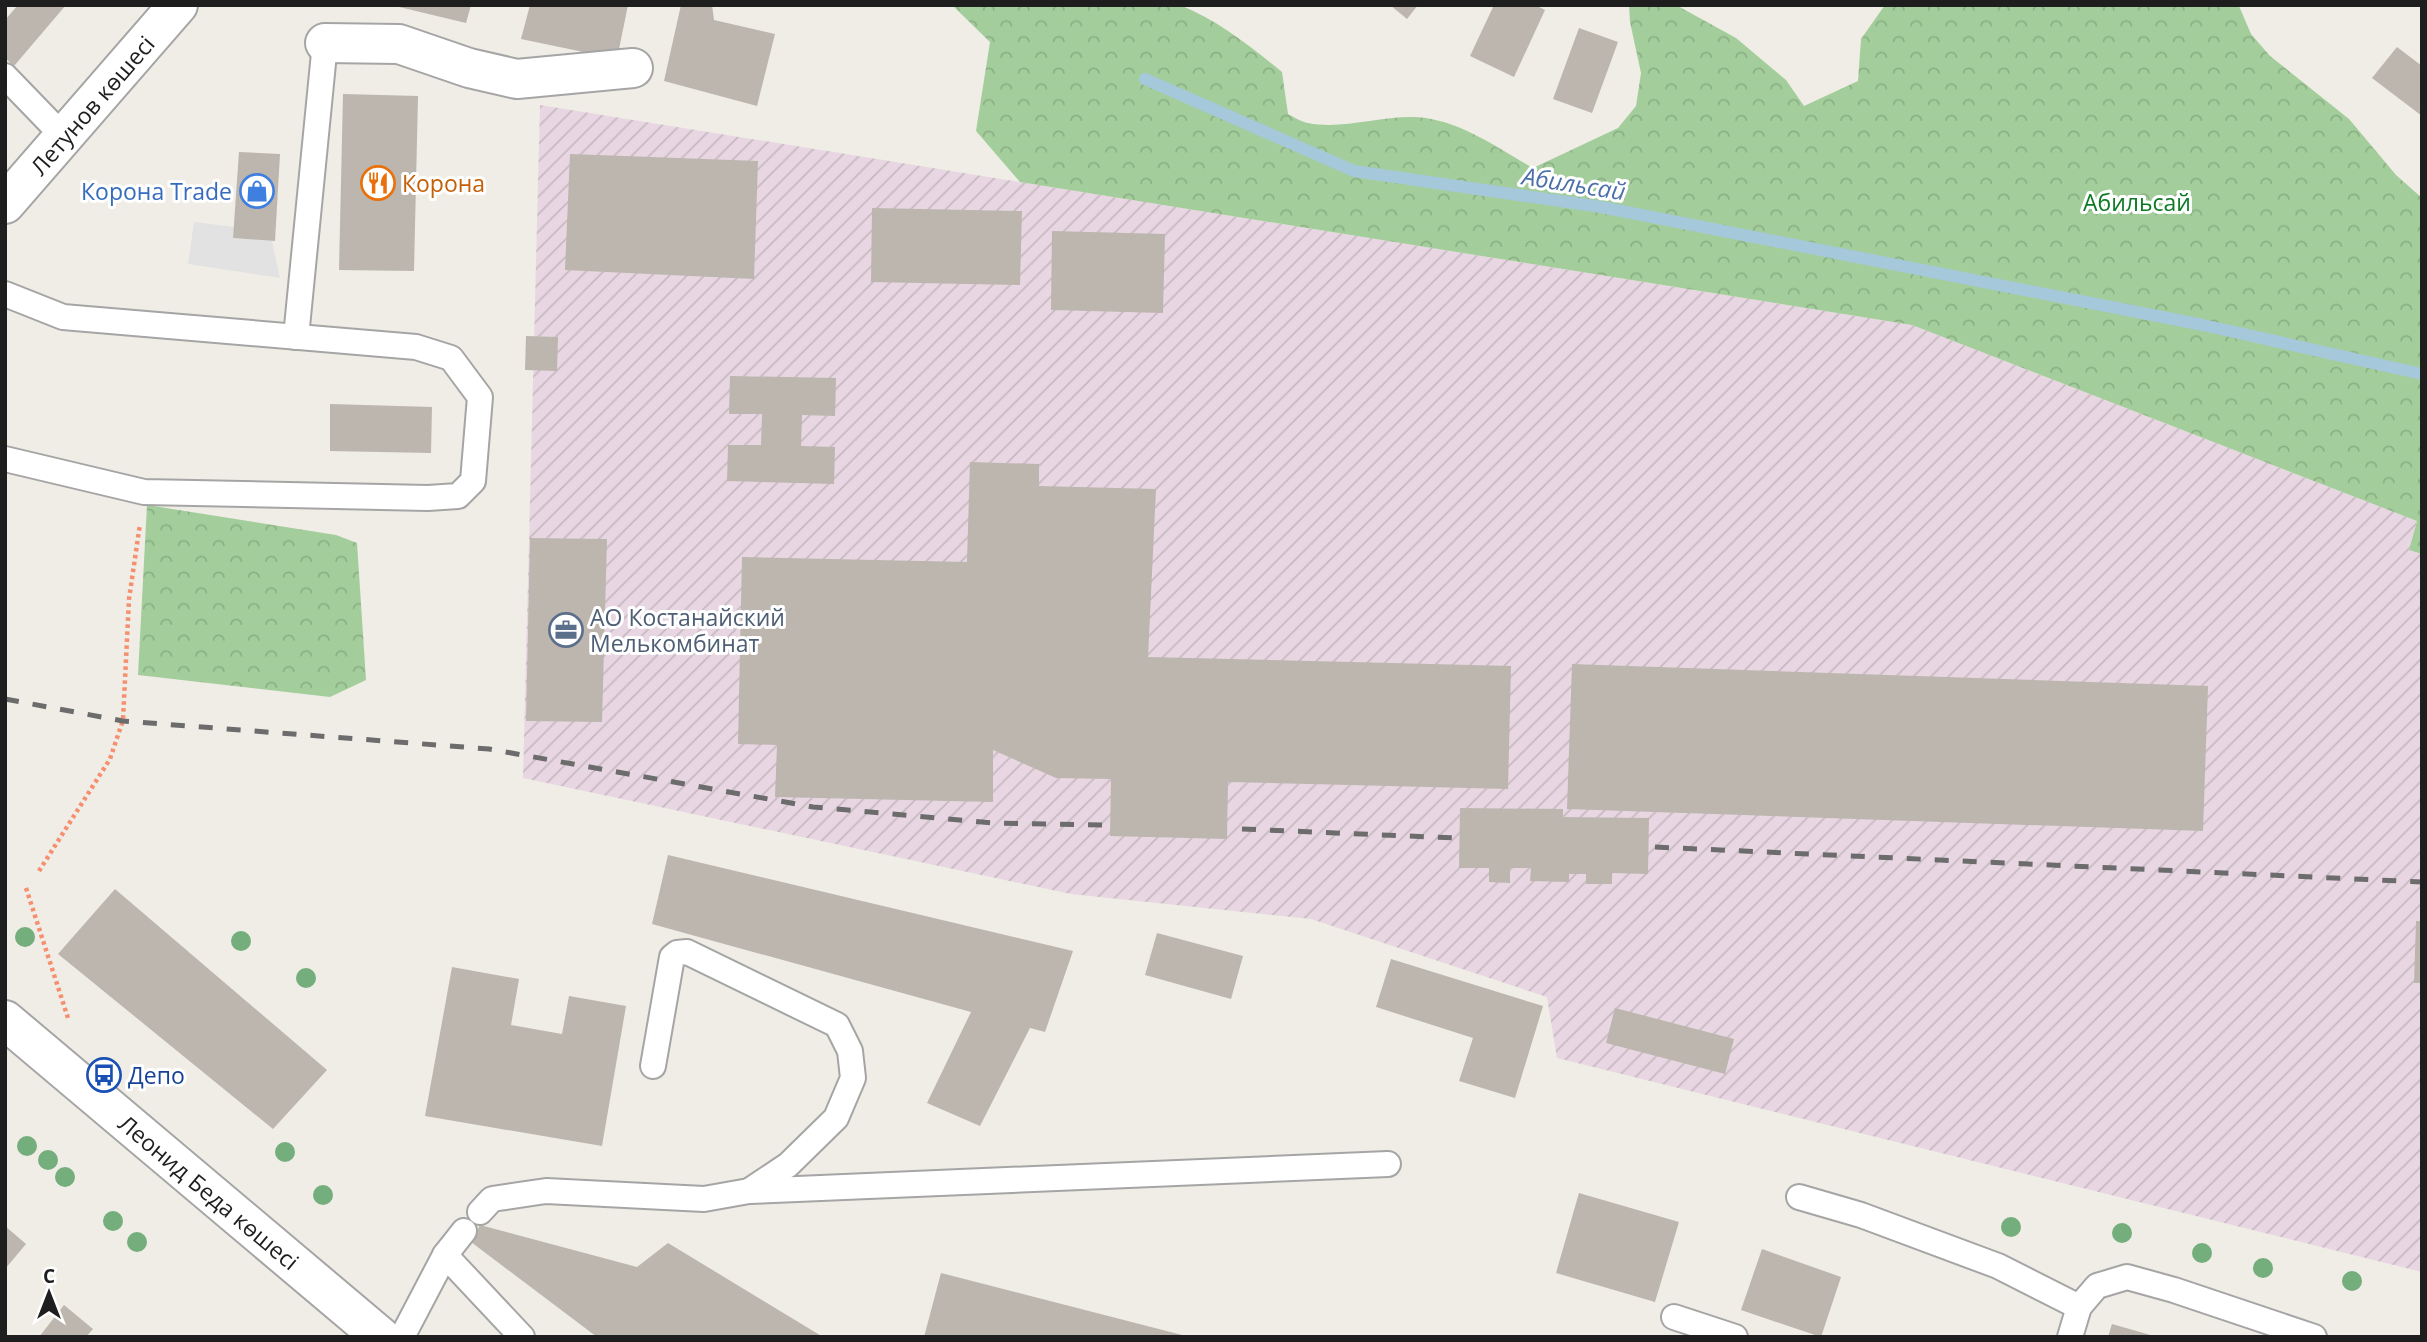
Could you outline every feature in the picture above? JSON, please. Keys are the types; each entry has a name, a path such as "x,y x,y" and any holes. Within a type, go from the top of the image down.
{"street":[{"name":"Летунов көшесі","path":"5,204 178,5"},
{"path":"325,43 399,44 469,68 517,79 633,68"},
{"name":"Леонид Беда көшесі","path":"5,1020 381,1337"}],"lane":[{"path":"296,337 325,43"},
{"path":"5,76 64,137"},
{"path":"5,294 63,317 416,347 451,359 480,397 473,481 458,496 428,498 144,492 5,459"},
{"path":"653,1066 672,957 677,953 687,952 837,1026 850,1051 853,1078 836,1118 788,1165 749,1191"},
{"path":"480,1212 492,1199 546,1191 704,1199 749,1191 1388,1164"},
{"path":"1799,1197 1861,1215 1998,1266 2079,1307"},
{"path":"402,1337 445,1255 464,1231"},
{"path":"445,1255 522,1337"},
{"path":"2070,1337 2079,1307 2097,1286 2127,1277 2314,1337"},
{"path":"1674,1317 1735,1337"}],"path":[{"path":"39,871 110,758 123,720 129,599 144,492"},
{"path":"26,888 68,1018"}],"shaded area":[{"path":"540,105 1912,325 2417,521 2409,550 2422,554 2422,1272 1557,1058 1547,997 1311,919 1071,894 523,778"},
{"path":"194,222 234,227 233,238 272,241 280,278 188,264"}],"green space":[{"name":"Абильсай","path":"952,5 1180,5 1221,26 1282,72 1288,114 1300,121 1338,125 1401,117 1431,119 1471,133 1533,168 1618,128 1636,106 1641,73 1629,5 1676,5 1736,38 1786,80 1804,106 1858,81 1861,39 1885,5 2239,6 2251,34 2270,56 2349,119 2396,175 2422,198 2422,554 2409,550 2417,521 1912,325 1020,182 976,131 990,42"},
{"path":"147,505 336,535 357,543 366,680 330,697 138,675"}],"building":[{"path":"18,5 66,5 14,66 5,58 5,20"},
{"path":"391,5 471,5 466,23"},
{"path":"530,5 628,5 617,59 521,39"},
{"path":"681,5 712,5 714,20 775,34 757,106 664,81"},
{"path":"1390,5 1418,5 1407,19"},
{"path":"1494,5 1535,5 1545,10 1514,77 1470,56"},
{"path":"1579,28 1618,42 1592,113 1553,99"},
{"path":"2397,47 2422,66 2422,116 2372,78"},
{"name":"Корона","path":"343,94 418,96 414,271 339,270"},
{"name":"Корона Trade","path":"239,152 280,154 275,241 233,238"},
{"path":"570,154 758,161 754,279 565,270"},
{"path":"872,208 1022,211 1020,285 871,282"},
{"path":"1052,231 1165,234 1163,313 1051,310"},
{"path":"526,336 558,337 557,371 525,370"},
{"path":"730,376 836,378 835,416 802,415 801,446 835,447 834,484 727,481 728,445 761,445 762,414 729,414"},
{"path":"330,404 432,407 431,453 330,451"},
{"path":"970,462 1039,464 1039,486 1156,489 1148,657 1511,666 1508,789 1228,782 1227,839 1110,836 1111,779 1056,778 993,750 993,802 775,797 777,745 738,744 742,557 967,562"},
{"name":"АО Костанайский Мелькомбинат","path":"530,538 607,539 602,722 526,721"},
{"path":"1572,664 2208,686 2203,831 1567,809"},
{"path":"1460,808 1563,809 1563,817 1649,818 1648,874 1612,873 1612,884 1586,884 1586,874 1569,874 1569,882 1530,881 1531,868 1510,868 1510,883 1489,882 1489,868 1459,868"},
{"path":"668,855 1073,951 1045,1032 1030,1028 980,1126 927,1103 971,1012 652,924"},
{"path":"115,889 327,1070 273,1129 58,954"},
{"path":"2416,921 2422,921 2422,983 2414,983"},
{"path":"1157,933 1243,956 1231,999 1145,975"},
{"path":"1391,959 1543,1006 1515,1098 1459,1081 1473,1038 1376,1007"},
{"path":"452,967 519,979 511,1025 562,1034 569,996 626,1006 602,1146 425,1116"},
{"path":"1615,1008 1734,1039 1725,1074 1606,1043"},
{"path":"1579,1193 1679,1222 1655,1302 1556,1273"},
{"path":"480,1225 637,1267 668,1243 823,1337 597,1337 471,1242"},
{"path":"5,1226 26,1244 5,1269"},
{"path":"1762,1249 1841,1277 1821,1337 1741,1310"},
{"path":"941,1273 1186,1336 1186,1337 924,1337"},
{"path":"64,1305 93,1329 86,1337 39,1337"},
{"path":"2112,1324 2154,1336 2154,1337 2108,1337"}],"waterway":[{"name":"Абильсай","path":"1145,79 1354,171 1601,207 2203,325 2422,374"}],"railway":[{"path":"5,699 123,721 489,749 813,807 994,823 1104,825"},
{"path":"1242,829 1455,838"},
{"path":"1655,847 2422,882"}],"place":[{"name":"Корона","path":"378,183"},
{"name":"Корона Trade","path":"257,191"},
{"name":"АО Костанайский Мелькомбинат","path":"566,630"},
{"name":"Депо","path":"104,1075"}]}
